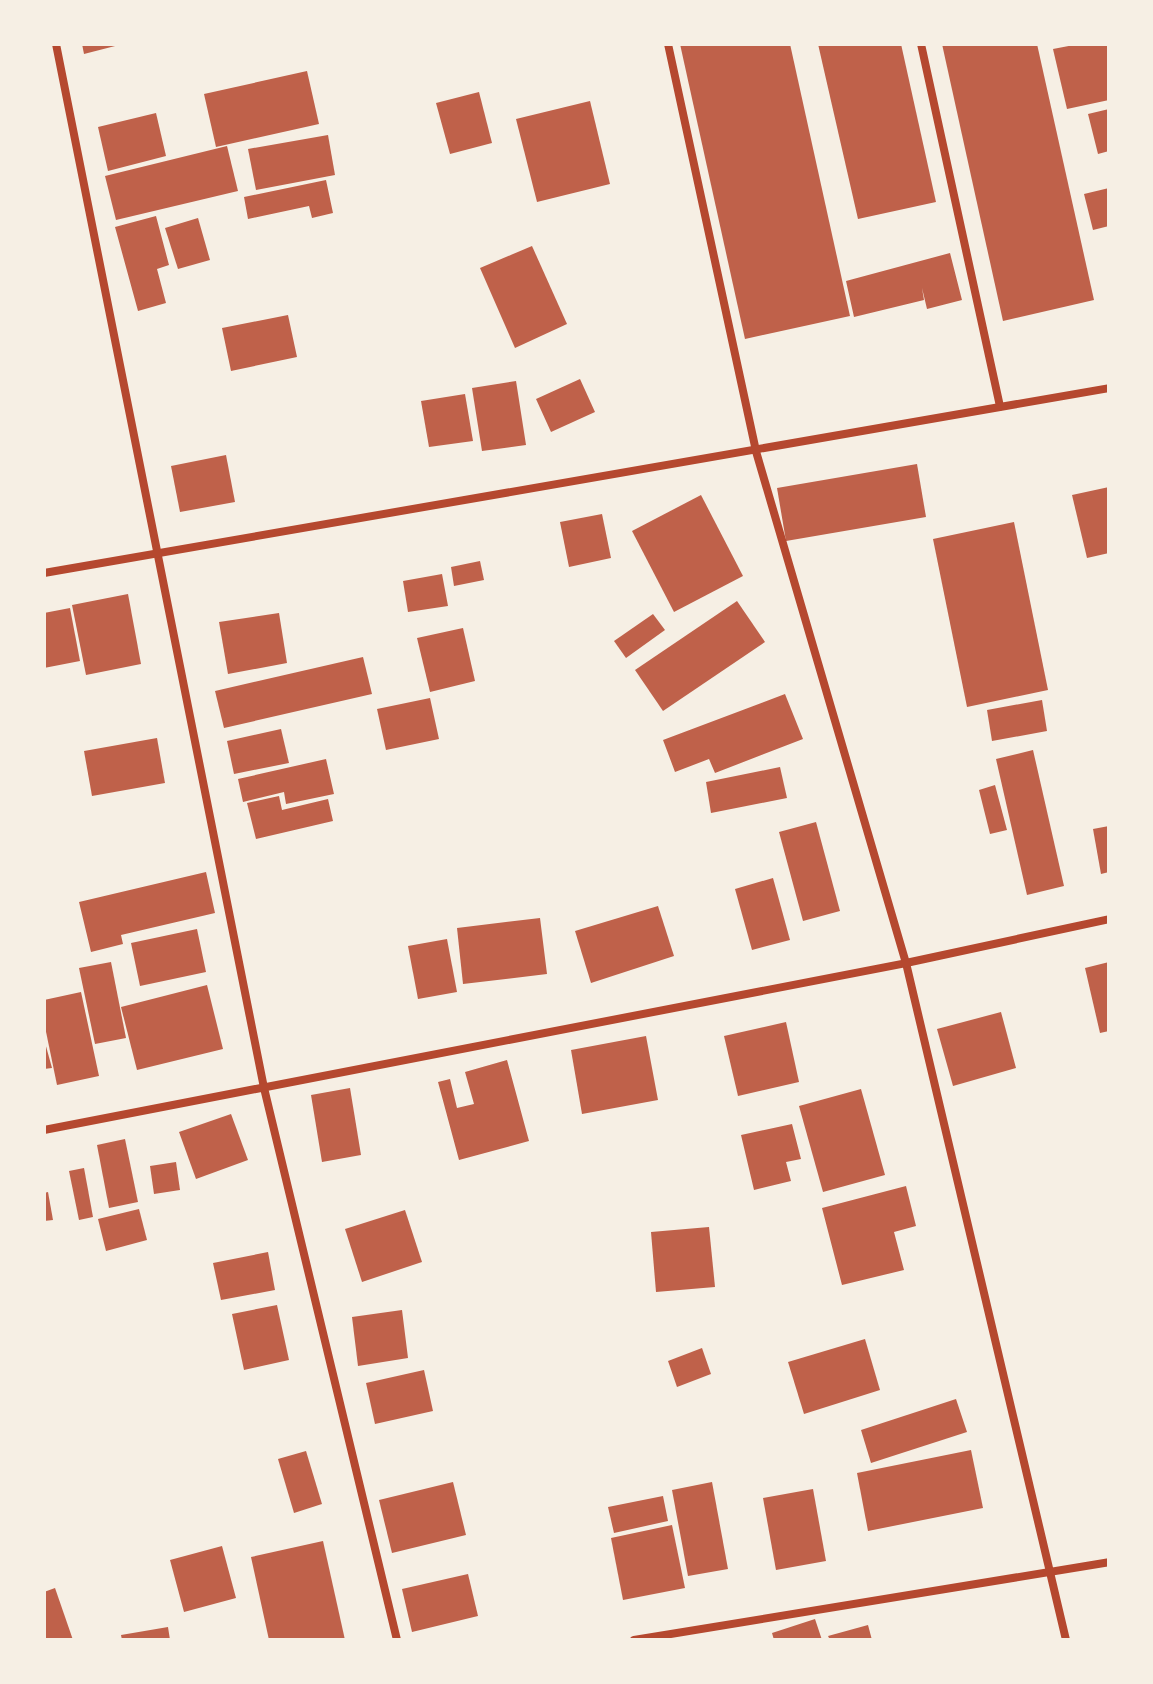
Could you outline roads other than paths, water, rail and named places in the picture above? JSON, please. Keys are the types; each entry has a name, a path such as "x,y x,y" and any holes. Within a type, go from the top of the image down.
{"street":[{"path":"56,44 264,1088 397,1640"},
{"path":"668,44 755,448 906,963 1066,1640"},
{"path":"921,44 1000,407"},
{"path":"44,573 1109,388"},
{"path":"44,1130 906,963 1109,919"},
{"path":"634,1640 1109,1562"}]}
